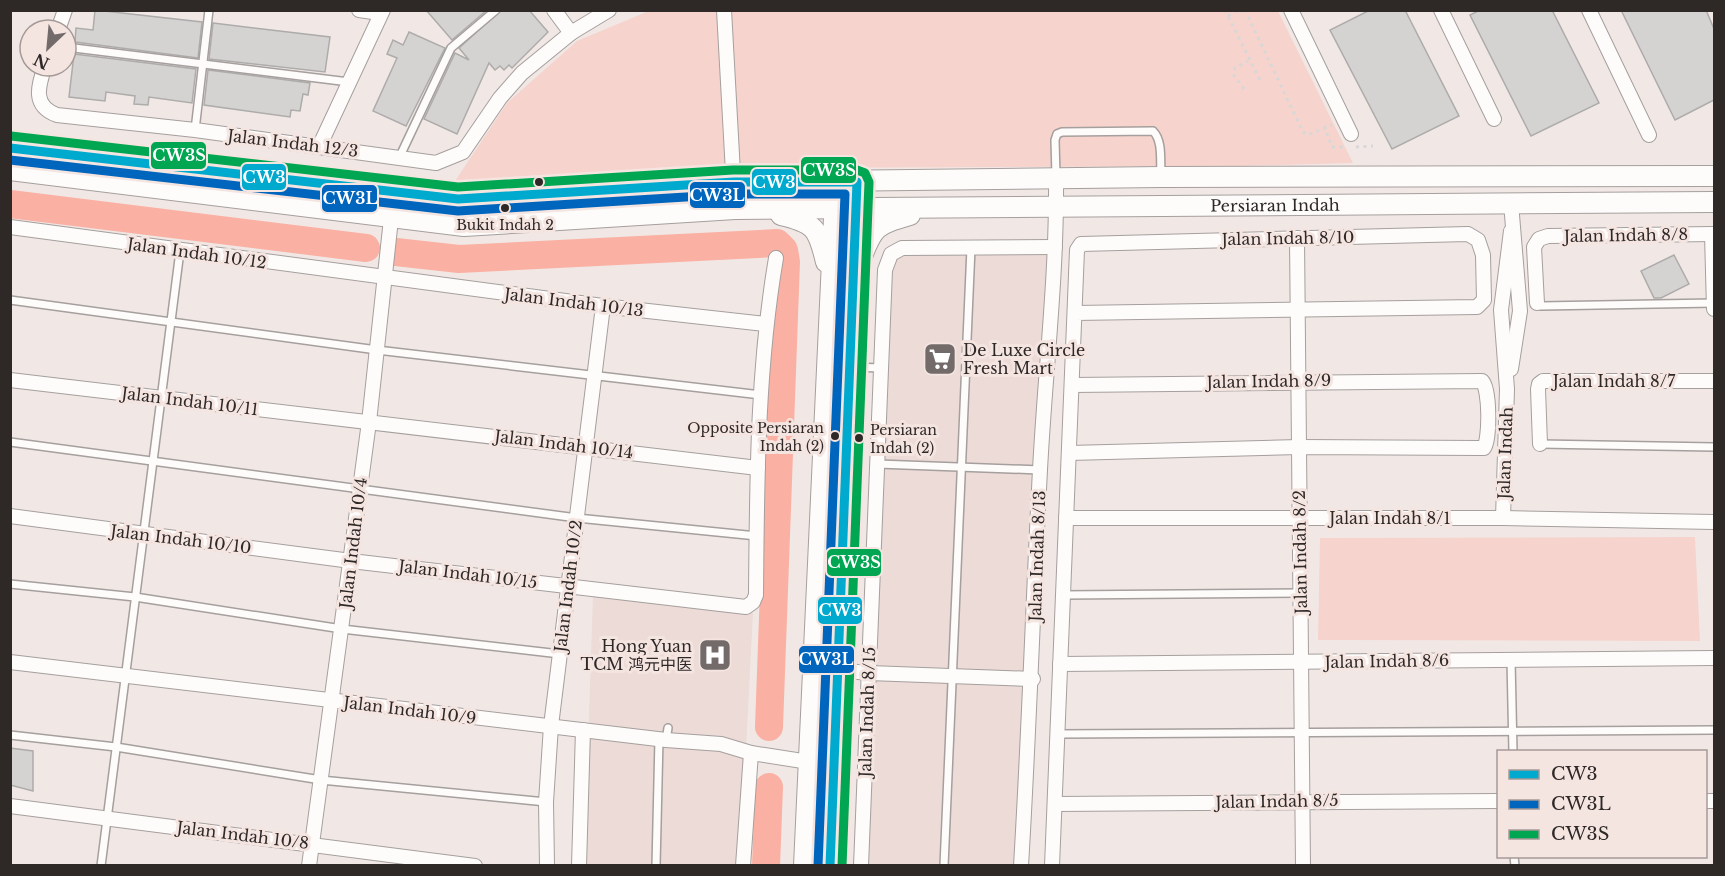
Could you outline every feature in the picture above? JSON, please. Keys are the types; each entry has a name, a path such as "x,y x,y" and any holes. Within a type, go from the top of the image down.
{"main road":[{"path":"10,148 458,199"},
{"path":"10,170 391,219 464,226 755,209 799,219 818,231 831,281"},
{"path":"1438,176 1499,190 1511,203 1523,191 1574,176"},
{"name":"Persiaran Indah","path":"458,199 734,182 1161,177 1714,176"},
{"path":"269,179 340,197 391,219 424,205 458,199"},
{"path":"804,866 836,182"},
{"path":"830,866 857,182"},
{"name":"Persiaran Indah","path":"755,209 1714,202"},
{"path":"854,276 874,228 882,223 934,208"}],"street":[{"path":"319,147 381,12 359,10"},
{"path":"554,10 571,33 609,10"},
{"path":"724,10 735,209"},
{"path":"1291,10 1348,128"},
{"path":"1441,10 1494,119"},
{"path":"1589,10 1649,135"},
{"name":"Jalan Indah 12/3","path":"41,78 37,88 38,98 48,111 57,115 195,130 400,156 436,163 456,157 473,141 511,84 571,33"},
{"name":"Jalan Indah 8/13","path":"1021,866 1033,679 1040,470 1055,247 1056,179"},
{"name":"Jalan Indah","path":"1507,389 1521,311 1511,231 1511,203"},
{"name":"Jalan Indah 10/4","path":"309,866 369,422 391,219"},
{"name":"Jalan Indah 10/12","path":"10,227 384,278"},
{"name":"Jalan Indah","path":"1503,518 1507,389 1501,310 1511,231"},
{"name":"Jalan Indah 8/10","path":"1075,312 1077,250 1081,244 1468,234 1478,240 1483,255 1484,300 1477,307 1298,310"},
{"path":"1713,234 1714,309"},
{"name":"Jalan Indah 8/8","path":"1537,303 1534,247 1539,239 1548,236 1713,234"},
{"name":"Jalan Indah 8/2","path":"1297,238 1303,866"},
{"path":"971,248 1055,247"},
{"name":"Jalan Indah 8/15","path":"861,866 885,270 891,254 902,248 971,248"},
{"path":"757,536 765,324 776,258"},
{"name":"Jalan Indah 10/13","path":"384,278 765,324"},
{"name":"Jalan Indah 10/2","path":"547,866 546,802 551,726 603,306"},
{"path":"1052,866 1075,312 1298,310"},
{"name":"Jalan Indah 10/11","path":"10,380 369,422"},
{"name":"Jalan Indah 8/9","path":"1072,385 1466,380 1482,381 1488,390 1487,440 1484,448 1299,447"},
{"name":"Jalan Indah 8/7","path":"1540,444 1538,389 1539,384 1543,381 1714,381"},
{"name":"Jalan Indah 10/14","path":"369,422 758,468"},
{"path":"1069,453 1299,447"},
{"name":"Jalan Indah 10/10","path":"10,516 351,561"},
{"name":"Jalan Indah 8/1","path":"1066,518 1503,518 1714,522"},
{"name":"Jalan Indah 10/15","path":"351,561 739,608 746,607 753,602 756,595 757,536"},
{"name":"Jalan Indah 8/6","path":"1060,664 1714,658"},
{"name":"Jalan Indah 10/9","path":"10,662 583,730 722,739 751,753 809,762"},
{"path":"814,668 869,673 1033,679"},
{"path":"579,866 583,730"},
{"path":"743,866 751,753"},
{"name":"Jalan Indah 8/5","path":"1055,804 1497,801"},
{"name":"Jalan Indah 10/8","path":"10,806 312,843 475,866"}],"lane":[{"path":"195,130 209,10"},
{"path":"400,156 452,48 496,10"},
{"path":"78,48 349,82"},
{"path":"1056,179 1055,140 1057,134 1062,132 1152,131 1157,135 1160,150 1161,177"},
{"path":"944,866 971,248"},
{"path":"101,866 180,251"},
{"path":"10,300 377,350 761,395"},
{"path":"1537,303 1542,306 1714,303"},
{"path":"851,367 882,368"},
{"path":"10,442 577,518 757,536"},
{"path":"1540,444 1714,447"},
{"path":"878,464 1040,470"},
{"path":"10,584 135,597 342,629 560,654"},
{"path":"1063,595 1300,593"},
{"path":"1511,660 1513,750"},
{"path":"1058,734 1714,730"},
{"path":"10,735 116,747 321,780 546,802"},
{"path":"656,866 664,736"}],"path":[{"path":"1225,10 1261,82"},
{"path":"1228,16 1238,10"},
{"path":"1245,10 1303,132 1308,135 1324,126 1348,128"},
{"path":"1244,89 1233,74 1235,68 1248,60"}],"shaded area":[{"path":"651,10 1278,11 1353,163 1237,166 764,168 453,184 507,103 577,41"},
{"path":"903,254 1049,254 1016,865 867,866 891,271 895,261"},
{"path":"1695,537 1700,641 1318,640 1320,538"},
{"path":"593,594 753,613 740,865 584,866"}],"building":[{"path":"95,10 202,22 198,58 78,42 78,28 93,30"},
{"path":"426,10 487,10 452,40"},
{"path":"501,10 529,10 548,32 512,68 509,65 504,70 500,66 495,70 489,63 457,134 424,119 455,53 469,60 459,48"},
{"path":"1370,10 1405,10 1459,116 1392,149 1330,30"},
{"path":"1480,10 1552,10 1599,103 1531,136 1470,15"},
{"path":"1621,10 1706,10 1714,29 1714,100 1675,120"},
{"path":"213,23 330,37 325,72 209,59"},
{"path":"409,32 445,48 406,126 373,111 397,58 387,54 393,40 403,45"},
{"path":"78,54 196,69 192,103 149,97 148,105 134,104 135,96 106,92 105,101 69,97 71,78 78,78"},
{"path":"208,70 310,83 308,95 303,94 300,111 291,110 290,117 204,105"},
{"path":"1674,255 1689,284 1661,298 1654,298 1641,271"},
{"path":"10,748 33,751 33,791 10,785"}],"waterway":[{"path":"10,204 366,248"},
{"path":"396,252 459,259 777,243 784,250 786,262 769,727"},
{"path":"766,866 769,787"}],"transit line":[{"name":"CW3S","path":"11,136 458,187 733,170 857,170 865,173 869,182 842,866"},
{"name":"CW3","path":"10,148 458,199 734,182 857,182 830,866"},
{"name":"CW3L","path":"10,160 458,211 734,194 845,194 818,866"}],"place":[{"name":"Bukit Indah 2","path":"505,208"},
{"name":"De Luxe Circle Fresh Mart","path":"940,359"},
{"name":"Opposite Persiaran Indah (2)","path":"835,436"},
{"name":"Persiaran Indah (2)","path":"859,438"},
{"name":"Hong Yuan TCM 鸿元中医","path":"715,655"}]}
